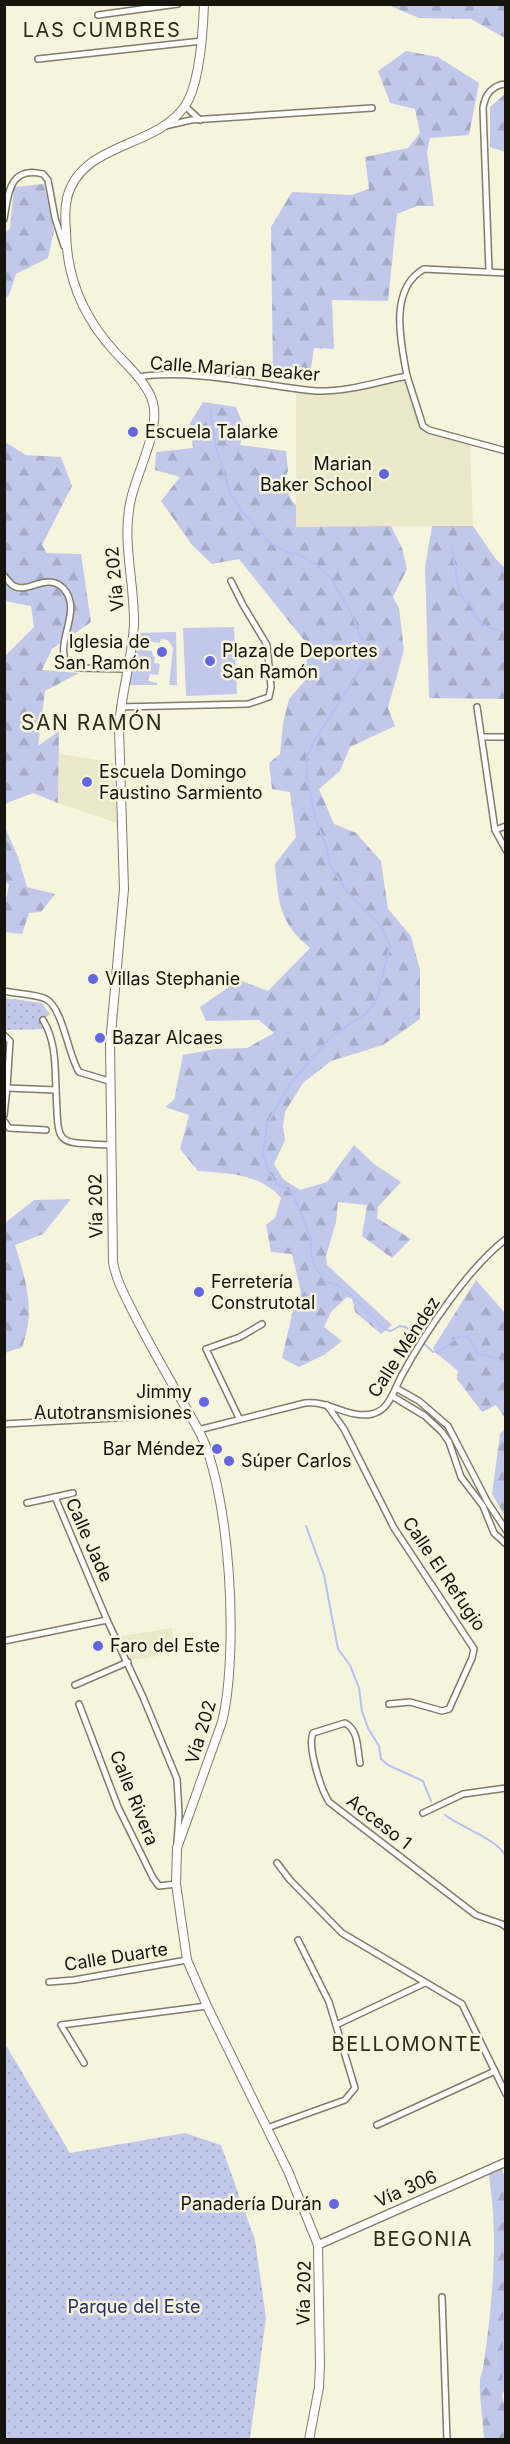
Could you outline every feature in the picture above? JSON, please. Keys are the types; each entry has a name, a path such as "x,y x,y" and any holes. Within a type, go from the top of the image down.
{"main road":[{"name":"Vía 202","path":"204,4 202,41 194,79 185,106 165,127 104,154 79,174 67,198 66,250 73,283 89,319 137,377 153,400 155,410 150,437 131,498 127,522 134,624 132,647 120,707 124,889 110,1044 109,1081 115,1271 140,1326 198,1430 216,1475 229,1581 227,1702 177,1848 176,1884 187,1960 307,2213 318,2245 320,2365 309,2439"}],"street":[{"path":"98,15 178,4"},
{"path":"38,59 202,41"},
{"path":"489,271 483,108 484,99 491,90 506,84"},
{"path":"185,106 200,120"},
{"path":"165,127 200,120 372,108"},
{"path":"4,219 10,186 17,177 27,173 43,174 48,180 55,218 66,250"},
{"path":"506,273 424,269 414,274 408,282 401,312 400,338 407,376 423,426 429,430 506,452"},
{"name":"Calle Marian Beaker","path":"137,377 189,376 314,391 337,391 407,376"},
{"path":"4,576 11,585 17,588 48,582 62,587 67,593 71,612 62,647 67,665 76,668 127,669"},
{"path":"120,707 248,704 268,697 271,687 267,645 231,581"},
{"path":"477,707 495,830 506,850"},
{"path":"482,737 506,737"},
{"path":"495,830 506,826"},
{"path":"4,991 45,999 52,1003 79,1072 109,1081"},
{"path":"43,1020 48,1028 55,1056 58,1131 61,1138 67,1143 110,1145"},
{"path":"4,1035 10,1041 8,1088 4,1115"},
{"path":"8,1088 56,1090"},
{"path":"4,1121 9,1128 46,1130"},
{"name":"Calle Méndez","path":"198,1430 304,1403 327,1405 351,1413 368,1415 384,1408 425,1336 483,1258 506,1239"},
{"path":"239,1419 206,1349 241,1336 262,1324"},
{"path":"396,1388 419,1401 448,1426 488,1503 506,1530"},
{"path":"392,1396 425,1416 442,1432 449,1443 461,1477 483,1506 492,1529 506,1544"},
{"name":"Calle El Refugio","path":"327,1405 344,1429 394,1528 474,1649 468,1668 447,1710 410,1702 389,1704"},
{"path":"4,1424 188,1414"},
{"path":"55,1497 73,1493"},
{"name":"Calle Jade","path":"27,1503 55,1497 107,1620 128,1662 177,1779 179,1814 177,1848"},
{"path":"4,1641 107,1620"},
{"path":"75,1685 128,1662"},
{"name":"Calle Rivera","path":"79,1704 118,1807 153,1878 159,1886 176,1884"},
{"name":"Acceso 1","path":"360,1763 354,1731 350,1726 345,1723 313,1733 311,1742 320,1785 329,1802 476,1915 506,1927"},
{"path":"423,1813 463,1794 504,1789"},
{"path":"277,1863 290,1880 342,1933 462,2004 506,2094"},
{"path":"267,2128 345,2100 355,2088 321,1983 298,1940"},
{"name":"Calle Duarte","path":"49,1982 74,1980 187,1960"},
{"path":"336,2025 425,1983"},
{"path":"84,2063 61,2025 207,2006"},
{"path":"377,2125 495,2071"},
{"name":"Vía 306","path":"318,2245 506,2162"},
{"path":"442,2297 447,2439"}],"shaded area":[{"name":"Marian Baker School","path":"405,378 422,429 470,442 473,526 296,527 296,393 338,392"},
{"name":"Escuela Domingo Faustino Sarmiento","path":"59,754 113,762 117,823 58,803"},
{"path":"172,1628 175,1653 127,1661 116,1637"}],"green space":[{"path":"388,5 505,5 505,38 471,19 419,18"},
{"path":"406,51 438,57 479,83 469,135 430,138 427,152 434,206 417,206 397,214 388,301 332,300 334,349 314,348 309,382 273,378 271,227 292,192 351,195 369,189 365,157 408,148 420,133 415,109 390,103 378,71"},
{"path":"505,94 505,152 490,147 490,107"},
{"path":"44,184 54,231 48,258 16,274 9,295 5,299 5,233 10,228 14,187"},
{"path":"203,402 236,407 245,429 240,445 286,451 288,471 283,481 296,505 296,527 391,526 402,548 407,569 393,597 399,608 404,650 388,708 395,726 350,747 340,771 319,789 334,824 356,833 381,861 388,909 411,936 420,970 420,1019 383,1045 331,1061 303,1083 285,1112 283,1127 285,1140 274,1164 283,1179 300,1190 327,1182 354,1145 374,1164 401,1182 378,1207 377,1218 411,1239 392,1258 362,1236 367,1205 338,1202 336,1222 326,1256 327,1265 392,1325 381,1334 355,1312 352,1299 347,1297 331,1312 324,1327 342,1341 324,1355 299,1367 282,1358 293,1310 301,1292 292,1254 271,1252 266,1225 275,1218 281,1198 273,1190 254,1179 232,1174 198,1171 180,1149 189,1115 165,1107 174,1100 183,1055 215,1049 247,1048 274,1033 259,1020 206,1021 200,1007 239,980 268,991 310,948 292,930 279,900 275,864 296,837 290,792 272,789 269,763 280,754 283,723 289,699 308,677 306,656 315,646 303,639 239,559 212,564 192,545 161,501 180,477 155,470 156,452 193,448 190,423"},
{"path":"5,442 26,455 61,457 72,486 42,545 47,553 81,554 91,622 52,649 42,670 79,673 45,691 38,746 59,731 58,803 33,793 7,803 5,807 5,656 34,627 31,606 5,601"},
{"path":"432,526 473,526 495,558 505,568 505,699 429,698 425,567"},
{"name":"Plaza de Deportes San Ramón","path":"234,627 237,694 186,696 183,628"},
{"path":"176,632 177,685 169,685 173,648 168,640 161,639 160,643 147,641 145,650 152,651 153,657 155,656 154,663 160,664 158,675 150,674 148,681 157,683 157,685 128,685 136,633"},
{"path":"4,825 18,857 27,887 55,894 41,912 29,913 22,934 5,932 5,906 9,884 5,883"},
{"path":"5,998 42,1003 50,1015 40,1019 46,1029 5,1030"},
{"path":"71,1199 43,1234 15,1245 26,1283 28,1321 22,1347 5,1353 5,1220 6,1222 34,1200"},
{"path":"476,1280 505,1313 505,1418 496,1405 482,1412 457,1379 458,1371 433,1348"},
{"path":"505,1428 505,1516 492,1494 500,1434"},
{"name":"Parque del Este","path":"4,2042 70,2153 185,2133 221,2145 255,2240 266,2318 250,2439 5,2439"},
{"path":"501,2167 506,2181 506,2388 502,2395 505,2408 505,2439 484,2439 480,2379 484,2363 494,2266 493,2218 488,2171"}],"waterway":[{"path":"210,410 216,447 231,495 244,514 269,542 284,551 298,554 318,566 332,580 352,615 364,645 364,664 313,743 307,757 307,780 330,866 349,894 381,926 390,946 377,999 367,1013 333,1035 290,1084 267,1124 263,1153 268,1171 276,1183 292,1193 311,1238 311,1255 317,1270 326,1282 338,1285 353,1297 384,1329 391,1331 400,1326 406,1327 433,1352 443,1349 458,1337 469,1337 478,1354 496,1358 506,1365"},
{"path":"451,544 459,591 466,603 472,606 476,617 484,625 506,632"},
{"path":"306,1526 324,1575 338,1649 350,1665 359,1688 362,1711 368,1728 379,1746 381,1759 388,1765 423,1781 431,1801"},
{"path":"445,1815 487,1839 506,1857"},
{"path":"506,2240 503,2380 506,2391"}],"place":[{"name":"Escuela Talarke","path":"133,432"},
{"name":"Marian Baker School","path":"384,474"},
{"name":"Iglesia de San Ramón","path":"162,652"},
{"name":"Plaza de Deportes San Ramón","path":"210,661"},
{"name":"Escuela Domingo Faustino Sarmiento","path":"87,782"},
{"name":"Villas Stephanie","path":"93,979"},
{"name":"Bazar Alcaes","path":"100,1038"},
{"name":"Ferretería Construtotal","path":"199,1292"},
{"name":"Jimmy Autotransmisiones","path":"204,1402"},
{"name":"Bar Méndez","path":"217,1449"},
{"name":"Súper Carlos","path":"229,1461"},
{"name":"Faro del Este","path":"98,1646"},
{"name":"Panadería Durán","path":"334,2204"}],"district":[{"name":"LAS CUMBRES","path":"102,30"},
{"name":"SAN RAMÓN","path":"92,723"},
{"name":"BELLOMONTE","path":"407,2044"},
{"name":"BEGONIA","path":"423,2239"}]}
